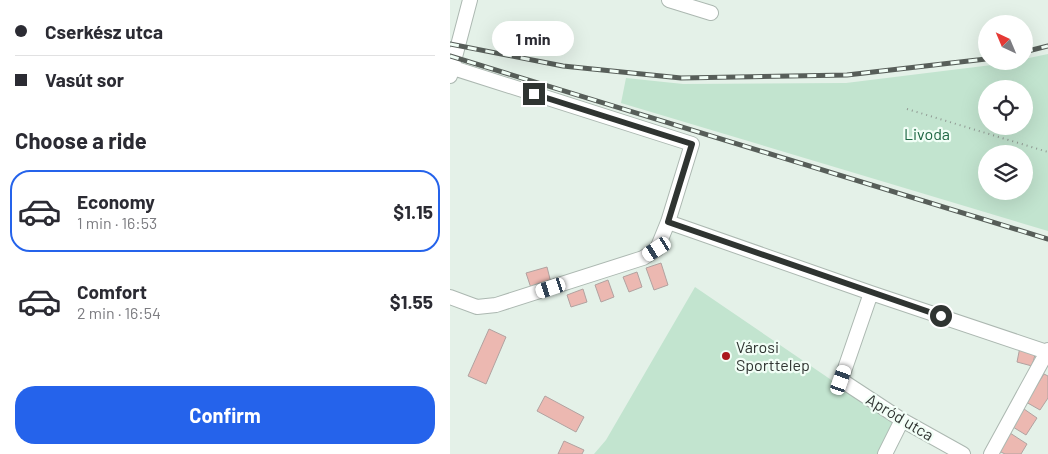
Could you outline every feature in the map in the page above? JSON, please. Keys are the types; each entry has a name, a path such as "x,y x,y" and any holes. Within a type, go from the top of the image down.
{"street":[{"path":"450,297 477,307 496,305 643,258 657,249 668,222 692,144 451,70 456,29 470,0"},
{"path":"669,0 711,13"},
{"path":"668,222 871,293 1048,351 991,454"},
{"name":"Apród utca","path":"871,293 841,380 902,420 963,454"},
{"path":"886,454 902,420"}],"path":[{"path":"906,109 1048,152"}],"green space":[{"name":"Livoda","path":"1048,54 1048,231 621,103 626,78 683,84 846,83 978,67 978,70 1033,70 1033,57"},
{"name":"Városi Sporttelep","path":"695,287 896,424 881,454 594,454 606,440"}],"building":[{"path":"661,263 668,285 654,290 646,268"},
{"path":"547,267 551,283 531,288 526,273"},
{"path":"637,272 642,287 629,292 623,277"},
{"path":"608,280 614,297 601,302 595,285"},
{"path":"583,289 587,302 571,307 567,295"},
{"path":"489,329 506,337 486,384 468,376"},
{"path":"1020,347 1036,351 1032,366 1017,362"},
{"path":"1044,374 1048,376 1048,398 1040,410 1026,402"},
{"path":"545,396 584,417 576,432 537,411"},
{"path":"1024,409 1037,418 1026,435 1013,427"},
{"path":"1010,433 1027,444 1021,454 1005,454 999,451"},
{"path":"564,441 584,450 582,454 558,454"}],"railway":[{"path":"450,44 563,66 681,78 847,75 978,60"},
{"path":"1033,50 1048,46"},
{"path":"450,56 1048,239"}],"place":[{"name":"Városi Sporttelep","path":"726,356"}],"route":[{"path":"534,94 692,144 668,222 941,316"}]}
